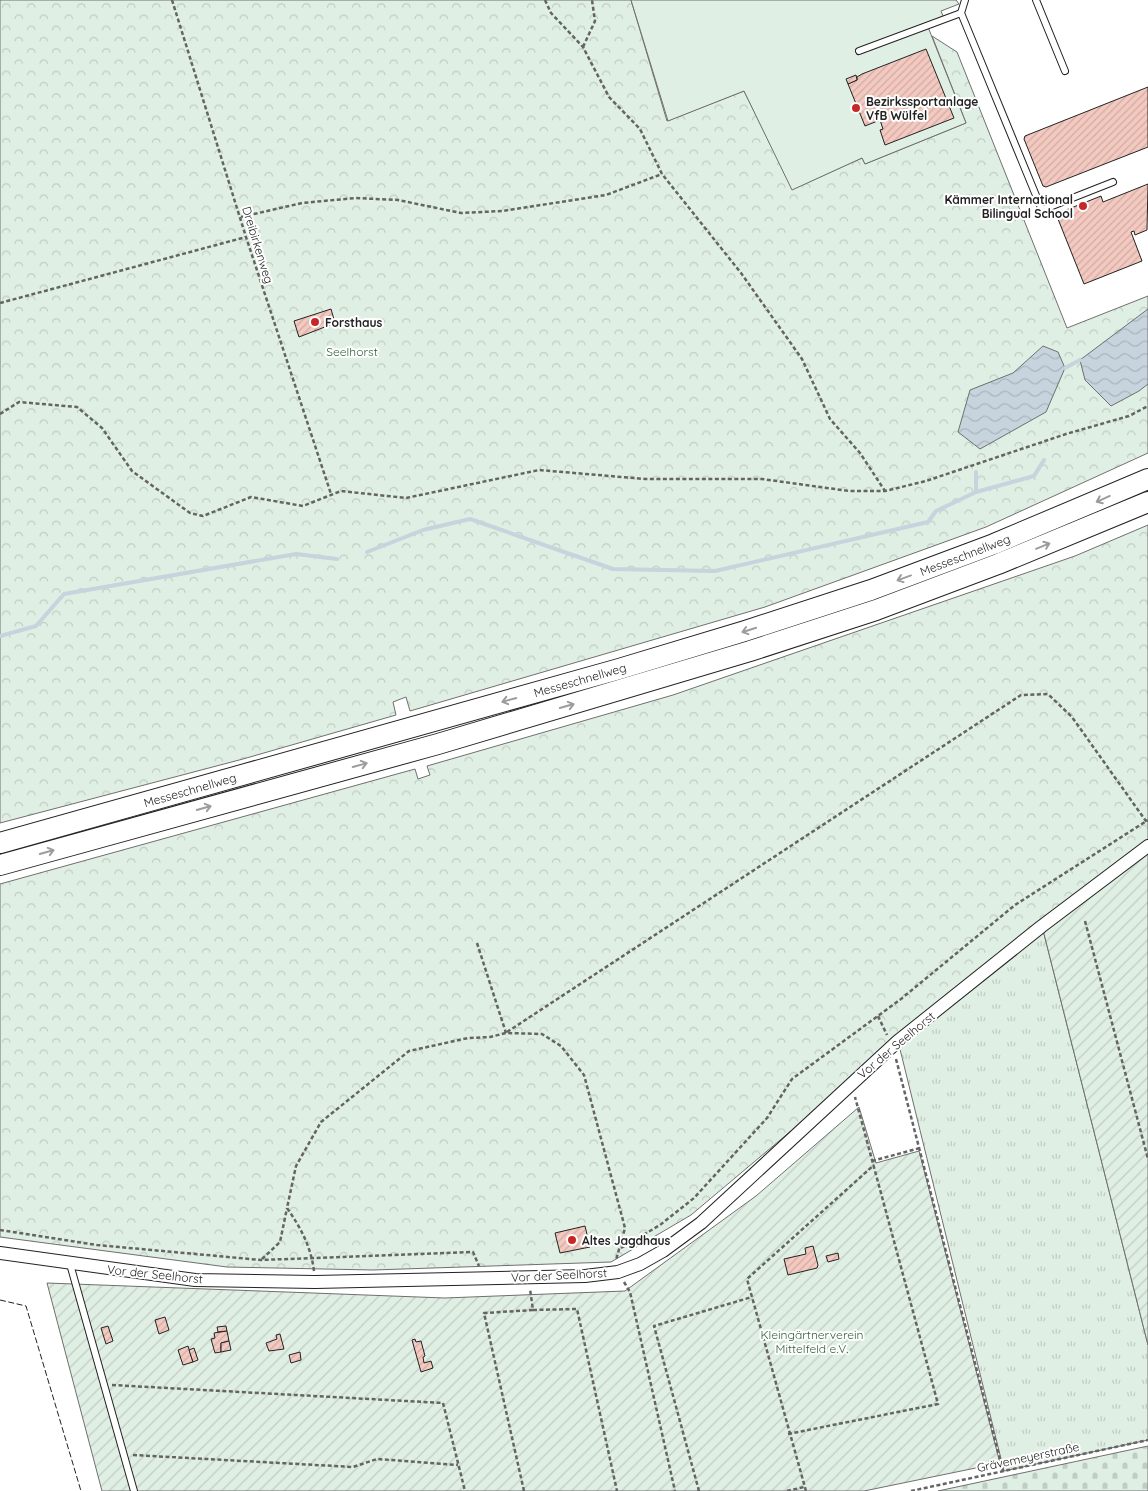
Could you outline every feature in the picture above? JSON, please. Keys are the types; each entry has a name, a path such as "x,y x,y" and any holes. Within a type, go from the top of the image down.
{"highway":[{"name":"Messeschnellweg","path":"0,843 619,670 745,631 871,590 986,548 1069,515 1148,480"},
{"name":"Messeschnellweg","path":"0,865 448,741 750,651 876,610 998,564 1148,502"}],"street":[{"name":"Vor der Seelhorst","path":"0,1253 195,1280 315,1282 484,1279 585,1276 618,1272 640,1264 663,1251 701,1223 892,1046 1042,926 1148,846"}],"lane":[{"path":"965,0 961,13 1042,210 1113,182"},
{"path":"1036,0 1065,71"},
{"path":"859,51 961,13"},
{"path":"70,1264 134,1491"}],"path":[{"name":"Dreibirkenweg","path":"172,0 246,236 331,494"},
{"path":"545,0 551,13 583,47 609,97 640,130 662,174 741,273 796,351 830,419 860,453 885,492"},
{"path":"583,47 595,21 592,0"},
{"path":"241,217 302,203 356,198 398,200 461,213 502,211 606,195 662,174"},
{"path":"0,303 246,236"},
{"path":"0,414 19,402 77,407 102,428 132,471 190,513 203,516 251,497 303,506 341,491 406,498 539,470 645,479 762,479 850,491 885,492 926,481 1066,434 1129,416 1148,406"},
{"path":"506,1033 1021,695 1048,694 1072,717 1147,822 1015,905 878,1016 792,1079 767,1118 694,1198 660,1225 621,1248"},
{"path":"1085,921 1148,1159"},
{"path":"477,943 506,1033"},
{"path":"878,1016 892,1046 1003,1471"},
{"path":"261,1260 280,1242 296,1166 320,1122 409,1051 468,1038 490,1037 506,1033 542,1034 561,1046 584,1076 625,1228 621,1248 614,1265 631,1296 675,1491"},
{"path":"788,1434 938,1404 851,1083"},
{"path":"872,1161 920,1148"},
{"path":"806,1491 788,1434 747,1279 874,1164"},
{"path":"287,1208 301,1227 312,1257 315,1282"},
{"path":"0,1230 97,1245 261,1260 473,1252 484,1279"},
{"path":"529,1278 533,1310"},
{"path":"699,1491 654,1326 752,1297"},
{"path":"524,1491 484,1313 577,1309 617,1491"},
{"path":"103,1384 443,1403 465,1491"},
{"name":"Grävemeyerstraße","path":"911,1491 1148,1440"},
{"path":"124,1454 353,1467 378,1459 458,1464"},
{"path":"787,1491 804,1487"}],"green space":[{"name":"Seelhorst","path":"0,0 631,0 667,121 744,91 793,189 862,158 865,164 966,123 932,36 957,52 1067,328 1148,296 1148,453 986,527 765,607 410,711 406,697 393,702 396,715 243,759 0,823"},
{"name":"Bezirkssportanlage VfB Wülfel","path":"631,0 956,0 959,4 941,11 945,21 928,27 966,123 865,164 862,158 792,190 744,91 668,121"},
{"path":"1148,525 1148,846 892,1046 691,1215 611,1262 373,1270 227,1267 0,1237 0,884 415,769 418,779 430,775 427,766 673,695 1075,556"},
{"path":"1148,846 1148,1345 1042,926"},
{"path":"1042,926 1148,1345 1148,1440 1004,1471 898,1041"},
{"name":"Kleingärtnerverein Mittelfeld e.V.","path":"859,1107 876,1163 919,1151 1000,1463 864,1491 102,1491 47,1283 445,1298 625,1291 756,1196"},
{"path":"1148,1446 1148,1491 938,1491"}],"water":[{"path":"1148,309 1148,384 1111,406 1085,380 1080,360"},
{"path":"1043,346 1058,352 1065,368 1046,412 980,449 958,432 970,390 1013,373"}],"building":[{"path":"926,49 954,118 885,145 880,130 883,129 880,120 865,126 848,84 857,80 857,77 862,74"},
{"path":"856,75 857,80 848,84 846,79"},
{"path":"1148,87 1148,147 1046,187 1043,186 1024,139 1025,136"},
{"path":"1148,184 1147,230 1135,235 1134,231 1131,232 1142,261 1084,284 1056,214 1101,196 1103,202"},
{"name":"Forsthaus","path":"331,309 335,323 299,337 294,321"},
{"name":"Altes Jagdhaus","path":"585,1226 590,1247 560,1253 555,1233"},
{"path":"813,1246 818,1265 817,1268 788,1275 784,1259 806,1254 805,1248"},
{"path":"838,1253 839,1259 828,1262 826,1256"},
{"path":"165,1317 169,1330 159,1334 155,1320"},
{"path":"108,1326 113,1341 106,1344 101,1328"},
{"path":"226,1326 227,1331 218,1332 217,1327"},
{"path":"227,1331 229,1341 221,1343 221,1352 215,1353 211,1339 215,1338 214,1333"},
{"path":"280,1334 284,1349 269,1351 266,1343 277,1339 276,1335"},
{"path":"415,1339 416,1342 421,1341 425,1356 423,1357 424,1363 431,1361 433,1368 421,1372 412,1340"},
{"path":"229,1341 231,1350 221,1352 221,1343"},
{"path":"188,1346 193,1362 183,1365 178,1350"},
{"path":"194,1348 198,1360 193,1362 189,1350"},
{"path":"300,1352 301,1360 291,1363 289,1355"}],"waterway":[{"path":"1065,368 1080,360"},
{"path":"976,492 1034,476 1044,460"},
{"path":"367,552 423,530 470,519 613,569 715,571 928,522 936,511 976,492 976,472"},
{"path":"0,636 36,626 64,594 296,554 337,559"}],"fence":[{"path":"0,1300 26,1306 81,1491"}],"place":[{"name":"Bezirkssportanlage VfB Wülfel","path":"856,108"},
{"name":"Kämmer International Bilingual School","path":"1083,206"},
{"name":"Forsthaus","path":"315,322"},
{"name":"Altes Jagdhaus","path":"572,1240"}]}
